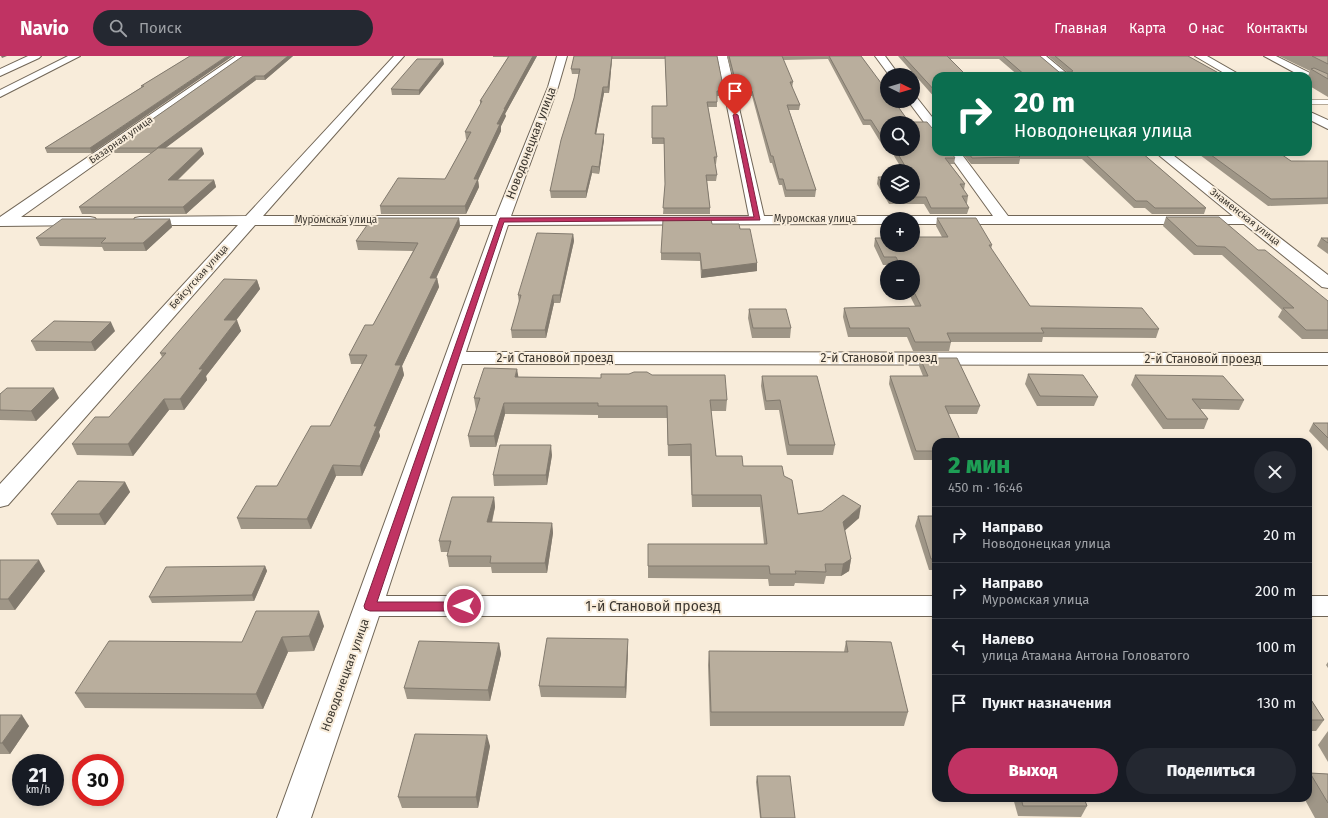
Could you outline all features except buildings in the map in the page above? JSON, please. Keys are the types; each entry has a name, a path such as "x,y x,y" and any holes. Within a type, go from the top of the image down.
{"street":[{"path":"0,73 36,56"},
{"path":"0,94 75,56"},
{"name":"Базарная улица","path":"2,222 242,56"},
{"name":"Бейсугская улица","path":"0,499 399,56"},
{"name":"Новодонецкая улица","path":"294,818 370,606 502,220 550,94 562,56"},
{"path":"722,56 757,219"},
{"path":"880,56 889,68"},
{"path":"1040,56 1060,72"},
{"path":"1200,56 1230,72"},
{"path":"1270,56 1301,72"},
{"path":"1312,78 1328,86"},
{"path":"919,108 932,125"},
{"path":"1312,116 1328,125"},
{"path":"956,156 1004,220"},
{"name":"Знаменская улица","path":"1166,156 1328,283"},
{"name":"Муромская улица","path":"123,221 880,220"},
{"path":"920,220 1249,220"},
{"path":"2,222 108,221"},
{"name":"2-й Становой проезд","path":"454,358 1328,359"},
{"name":"1-й Становой проезд","path":"370,606 932,606"},
{"path":"1312,606 1328,606"}],"lane":[{"path":"1312,102 1327,103"}],"route":[{"path":"464,606 370,606 502,220 757,219 735,115"}]}
